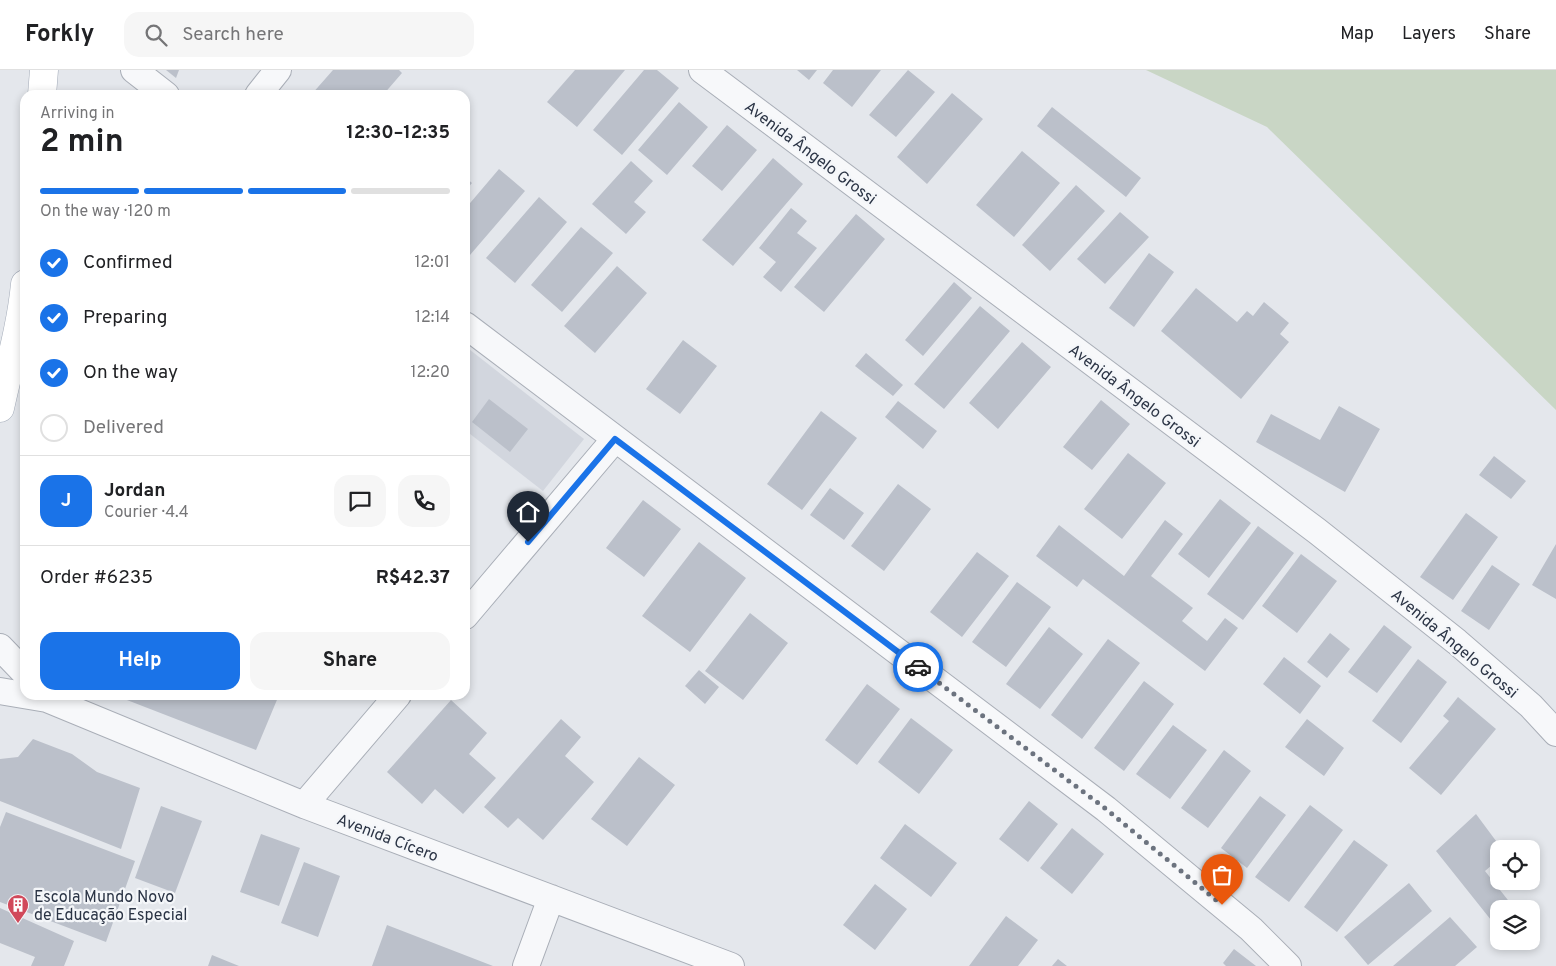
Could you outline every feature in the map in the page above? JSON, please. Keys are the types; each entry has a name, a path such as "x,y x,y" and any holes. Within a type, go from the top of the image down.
{"main road":[{"path":"42,90 44,70"},
{"path":"0,408 20,317"}],"street":[{"path":"134,70 160,90"},
{"path":"262,90 278,70"},
{"name":"Avenida Ângelo Grossi","path":"702,70 1317,532 1457,642 1531,706 1556,733"},
{"path":"470,329 1106,809 1251,929 1288,966"},
{"path":"470,610 615,439"},
{"path":"0,647 20,668"},
{"name":"Avenida Cícero","path":"0,691 20,694"},
{"name":"Avenida Cícero","path":"53,700 304,805 731,966"},
{"path":"304,805 394,700"},
{"path":"526,966 551,898"}],"shaded area":[{"path":"470,350 584,439 543,491 470,434"}],"green space":[{"path":"1146,70 1556,70 1556,410 1267,127"}],"building":[{"path":"166,70 179,70 176,78"},
{"path":"333,70 399,70 402,73 387,90 315,90"},
{"path":"575,70 625,70 577,127 547,102"},
{"path":"644,70 657,70 679,88 622,155 593,130"},
{"path":"797,70 817,70 809,80"},
{"path":"833,70 881,70 852,107 823,83"},
{"path":"908,70 935,92 896,137 869,115"},
{"path":"952,93 983,119 927,184 897,157"},
{"path":"679,102 708,127 667,175 638,150"},
{"path":"1052,107 1141,178 1126,197 1037,126"},
{"path":"727,125 757,150 722,191 692,166"},
{"path":"1022,151 1060,183 1014,237 976,205"},
{"path":"773,158 803,184 733,266 702,240"},
{"path":"631,161 653,181 634,202 646,212 626,234 592,204"},
{"path":"499,169 525,191 470,255 470,203"},
{"path":"1076,185 1105,211 1050,271 1022,245"},
{"path":"539,197 567,222 515,283 486,258"},
{"path":"791,208 807,221 797,233 817,248 781,292 763,277 776,262 759,248"},
{"path":"1120,212 1149,237 1105,284 1077,259"},
{"path":"856,214 885,239 824,312 794,287"},
{"path":"581,227 613,253 562,312 531,285"},
{"path":"1149,253 1174,272 1134,327 1109,308"},
{"path":"617,266 647,293 595,353 564,326"},
{"path":"954,282 972,298 923,356 905,340"},
{"path":"1196,288 1237,322 1247,311 1253,316 1264,302 1289,323 1280,334 1289,342 1241,399 1161,331"},
{"path":"980,306 1010,331 944,409 914,384"},
{"path":"683,340 717,366 680,414 646,389"},
{"path":"1022,342 1051,367 998,429 969,403"},
{"path":"866,353 903,385 893,396 855,366"},
{"path":"489,399 528,429 510,452 472,422"},
{"path":"1101,400 1130,424 1092,470 1063,447"},
{"path":"898,401 937,431 923,449 885,417"},
{"path":"1339,406 1380,429 1345,492 1256,442 1271,414 1320,440"},
{"path":"821,411 857,438 802,510 767,484"},
{"path":"1128,453 1166,483 1122,539 1084,509"},
{"path":"1494,456 1526,481 1511,499 1479,475"},
{"path":"898,484 931,509 884,571 851,546"},
{"path":"830,488 864,513 844,540 810,515"},
{"path":"1220,499 1251,523 1209,578 1178,554"},
{"path":"643,500 681,529 644,577 606,548"},
{"path":"1466,513 1498,537 1453,600 1420,577"},
{"path":"1165,520 1183,534 1151,576 1193,608 1182,621 1207,641 1225,618 1238,628 1205,671 1083,579 1077,587 1036,556 1059,525 1124,576"},
{"path":"1258,526 1294,553 1243,620 1207,594"},
{"path":"699,542 746,578 690,652 642,616"},
{"path":"1556,544 1556,599 1532,585"},
{"path":"977,552 1009,576 962,637 930,612"},
{"path":"1301,554 1337,581 1297,633 1262,606"},
{"path":"1492,565 1520,584 1489,630 1461,611"},
{"path":"1017,582 1051,607 1006,667 972,642"},
{"path":"750,613 788,643 743,700 705,671"},
{"path":"1384,625 1412,647 1377,693 1348,672"},
{"path":"1049,627 1083,654 1040,709 1006,684"},
{"path":"1330,633 1350,649 1327,678 1307,662"},
{"path":"1108,639 1140,663 1082,739 1051,715"},
{"path":"1284,657 1321,686 1300,714 1263,684"},
{"path":"1418,659 1447,682 1401,743 1372,721"},
{"path":"699,670 719,687 705,704 685,686"},
{"path":"1144,681 1174,704 1124,771 1094,748"},
{"path":"867,684 900,709 857,765 825,740"},
{"path":"1458,697 1496,729 1441,795 1409,768 1449,721 1443,716"},
{"path":"127,700 277,700 256,750"},
{"path":"451,700 487,733 469,754 496,778 463,814 435,789 422,804 387,772"},
{"path":"911,718 953,750 919,794 878,762"},
{"path":"561,719 581,737 565,756 594,782 543,840 518,818 508,828 484,807"},
{"path":"1307,719 1344,748 1324,776 1285,747"},
{"path":"1173,725 1207,750 1170,799 1136,774"},
{"path":"33,739 72,754 97,772 140,788 121,849 0,801 0,759 18,757"},
{"path":"1224,750 1251,771 1208,828 1181,808"},
{"path":"639,757 675,785 627,846 591,819"},
{"path":"1260,796 1286,815 1247,868 1221,848"},
{"path":"1029,801 1058,824 1028,862 999,839"},
{"path":"1310,805 1343,830 1289,902 1255,877"},
{"path":"161,806 202,821 175,893 135,878"},
{"path":"6,812 135,861 106,942 0,902 0,827"},
{"path":"1476,814 1495,840 1490,840 1490,867 1485,871 1490,877 1490,890 1500,890 1508,900 1490,900 1490,919 1436,851"},
{"path":"905,824 957,863 931,897 880,858"},
{"path":"1072,828 1104,854 1072,894 1040,868"},
{"path":"261,834 300,848 279,906 240,892"},
{"path":"1354,840 1388,865 1337,932 1304,907"},
{"path":"304,862 340,876 318,937 281,923"},
{"path":"1409,883 1432,911 1368,965 1344,937"},
{"path":"875,884 907,909 875,950 843,925"},
{"name":"Escola Mundo Novo de Educação Especial","path":"0,908 74,941 64,966 31,966 35,957 0,943"},
{"path":"1006,916 1038,940 1018,966 969,966"},
{"path":"1450,917 1477,947 1455,966 1393,966"},
{"path":"387,925 493,966 372,966"},
{"path":"1234,949 1256,966 1226,966 1223,963"},
{"path":"212,955 239,966 208,966"},
{"path":"1058,959 1067,966 1052,966"}],"way so far":[{"path":"918,667 1106,809 1222,905"}],"place":[{"name":"Escola Mundo Novo de Educação Especial","path":"18,924"}],"route":[{"path":"528,542 615,439 918,667"}]}
